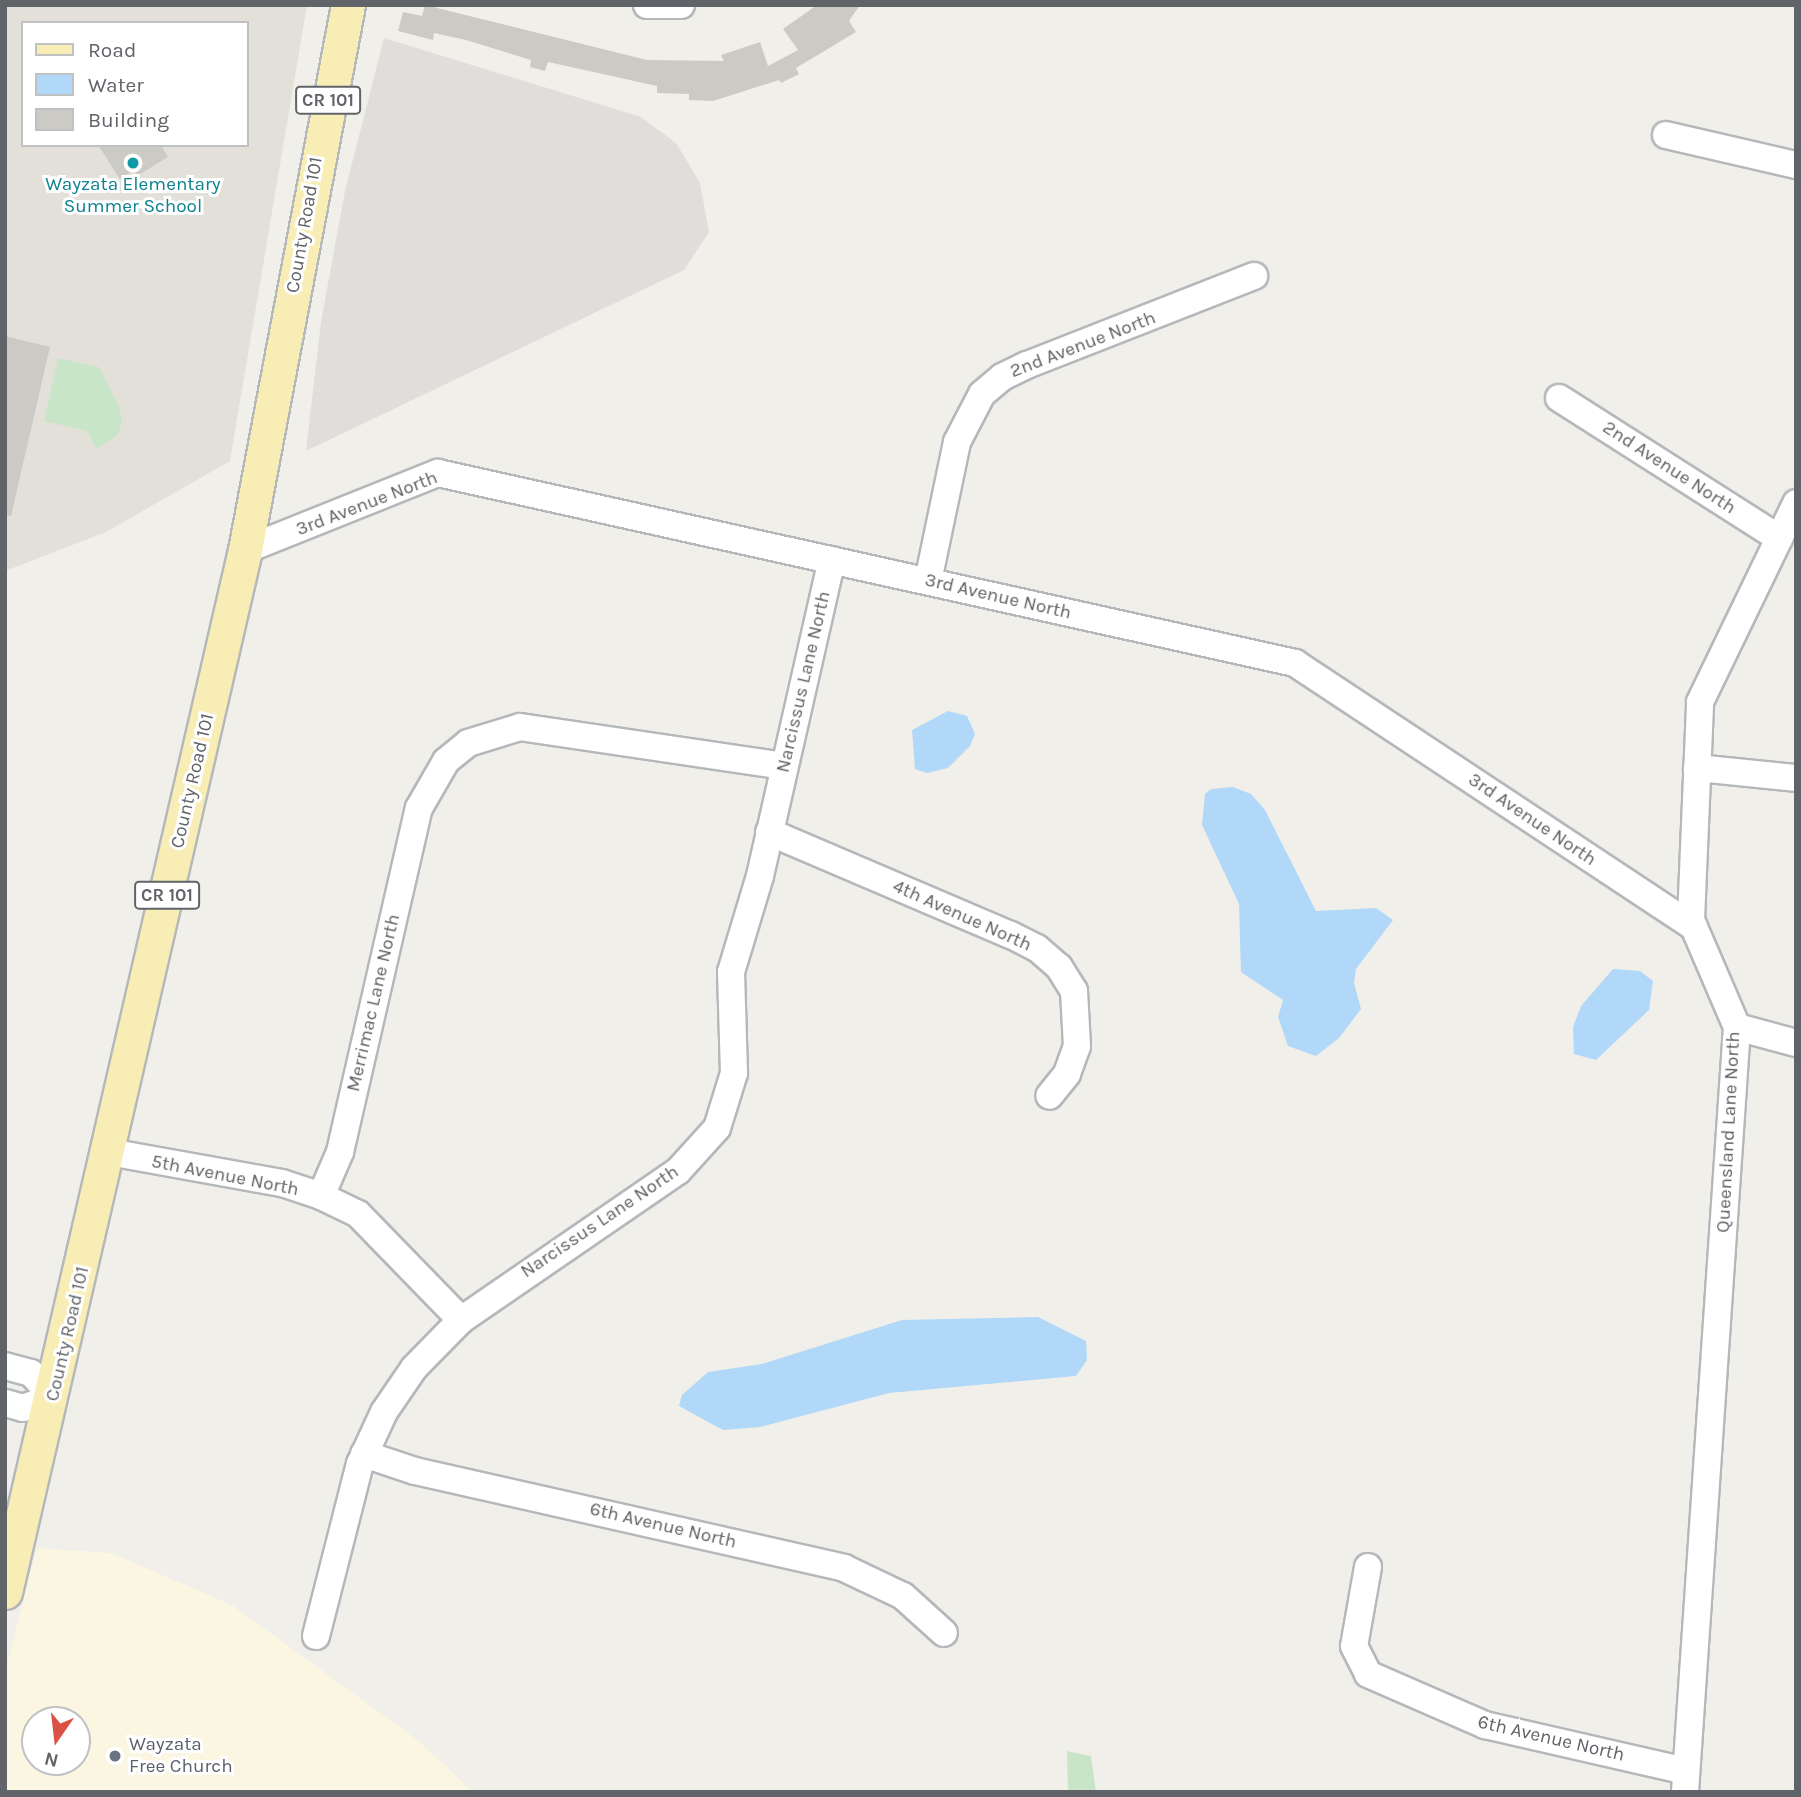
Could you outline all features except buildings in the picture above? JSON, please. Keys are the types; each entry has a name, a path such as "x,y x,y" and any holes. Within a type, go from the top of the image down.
{"main road":[{"name":"County Road 101","path":"5,1592 53,1396 245,550 348,5"}],"street":[{"path":"647,5 681,5"},
{"path":"1666,135 1796,165"},
{"name":"2nd Avenue North","path":"928,581 957,442 982,394 1002,377 1027,365 1254,276"},
{"name":"2nd Avenue North","path":"1559,398 1779,538"},
{"name":"3rd Avenue North","path":"245,550 438,473 1295,663 1693,927"},
{"name":"Queensland Lane North","path":"1686,1781 1737,1027 1693,927 1700,702 1796,503"},
{"name":"Narcissus Lane North","path":"316,1636 364,1454 384,1412 414,1368 461,1320 678,1171 717,1128 734,1073 731,972 769,832 832,559"},
{"name":"Merrimac Lane North","path":"321,1196 340,1152 419,808 446,761 468,743 520,727 784,766"},
{"path":"1697,768 1796,778"},
{"name":"4th Avenue North","path":"769,832 1011,935 1037,948 1059,967 1074,991 1077,1046 1067,1074 1049,1096"},
{"path":"1737,1027 1796,1043"},
{"name":"5th Avenue North","path":"109,1152 282,1183 321,1196 358,1214 461,1320"},
{"path":"5,1366 31,1373 53,1396 23,1408 5,1404"},
{"name":"6th Avenue North","path":"364,1454 415,1471 844,1568 903,1596 944,1633"},
{"name":"6th Avenue North","path":"1368,1567 1354,1646 1368,1674 1485,1725 1686,1781"}],"shaded area":[{"path":"5,5 307,5 230,461 106,532 5,571"},
{"path":"384,38 641,117 676,143 700,183 709,232 684,270 306,451 321,322 345,191"},
{"path":"37,1548 111,1553 232,1605 420,1742 473,1792 5,1792 5,1672"}],"green space":[{"path":"58,358 99,367 120,409 122,423 117,435 97,449 87,431 44,421"},
{"path":"1067,1751 1091,1756 1096,1792 1068,1792"}],"water":[{"path":"948,711 967,716 975,734 970,746 948,768 927,773 915,769 912,730"},
{"path":"1233,787 1251,794 1265,810 1316,911 1376,908 1393,920 1356,969 1354,983 1361,1009 1339,1038 1316,1056 1288,1046 1278,1017 1283,1000 1241,972 1239,904 1202,825 1205,794 1211,789"},
{"path":"1613,969 1640,971 1653,981 1649,1010 1596,1060 1574,1054 1573,1027 1581,1006"},
{"path":"1038,1317 1086,1341 1087,1360 1076,1376 889,1393 760,1427 723,1430 679,1406 682,1395 708,1372 762,1364 902,1320"}],"place":[{"name":"Wayzata Elementary Summer School","path":"133,163"},
{"name":"Wayzata Free Church","path":"115,1756"}]}
